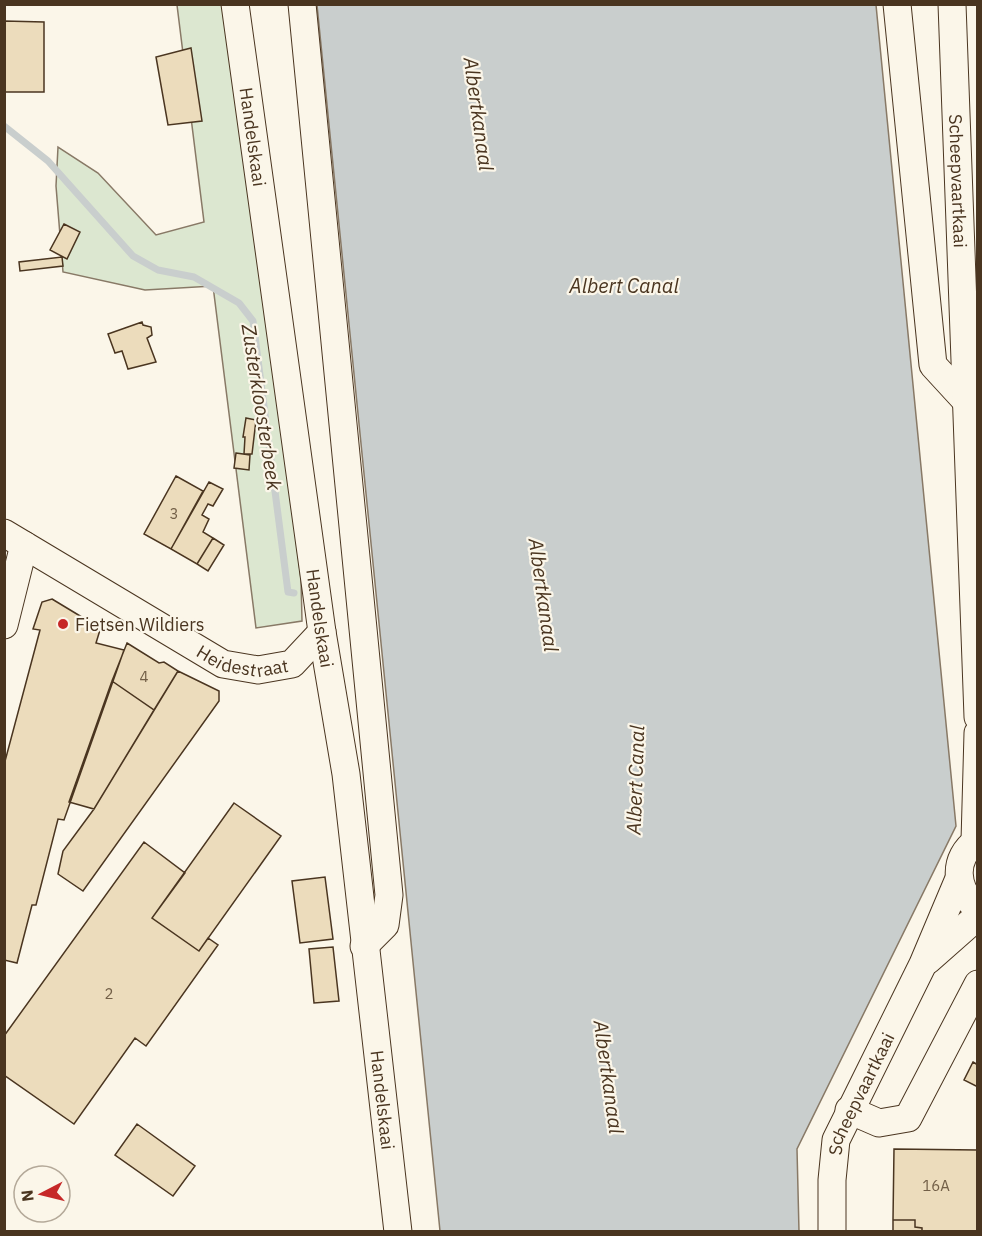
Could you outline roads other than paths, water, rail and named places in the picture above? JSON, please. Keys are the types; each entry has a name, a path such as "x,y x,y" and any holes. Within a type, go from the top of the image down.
{"street":[{"name":"Handelskaai","path":"235,4 322,632 346,774 398,1232"},
{"path":"302,4 389,895 385,925 364,946"},
{"path":"897,4 933,365 967,402"},
{"name":"Scheepvaartkaai","path":"952,4 978,717"},
{"name":"Heidestraat","path":"14,539 223,664 258,670 292,664 322,632"},
{"path":"4,625 14,539"},
{"path":"976,840 978,733"},
{"name":"Scheepvaartkaai","path":"832,1232 832,1180 836,1140 923,964 958,881 966,850 976,840"},
{"path":"958,881 967,900 978,909"},
{"name":"Scheepvaartkaai","path":"923,964 978,916"},
{"path":"849,1110 879,1123 908,1118 978,984"}],"water":[{"name":"Albert Canal","path":"317,5 876,5 956,826 797,1149 799,1231 440,1231"}],"waterway":[{"name":"Zusterkloosterbeek","path":"4,126 48,161 133,256 158,270 194,277 239,303 253,321 288,592 294,593"}],"place":[{"name":"Fietsen Wildiers","path":"63,624"}],"water label":[{"name":"Albertkanaal","path":"479,114"},
{"name":"Albertkanaal","path":"544,595"},
{"name":"Albertkanaal","path":"609,1077"}]}
